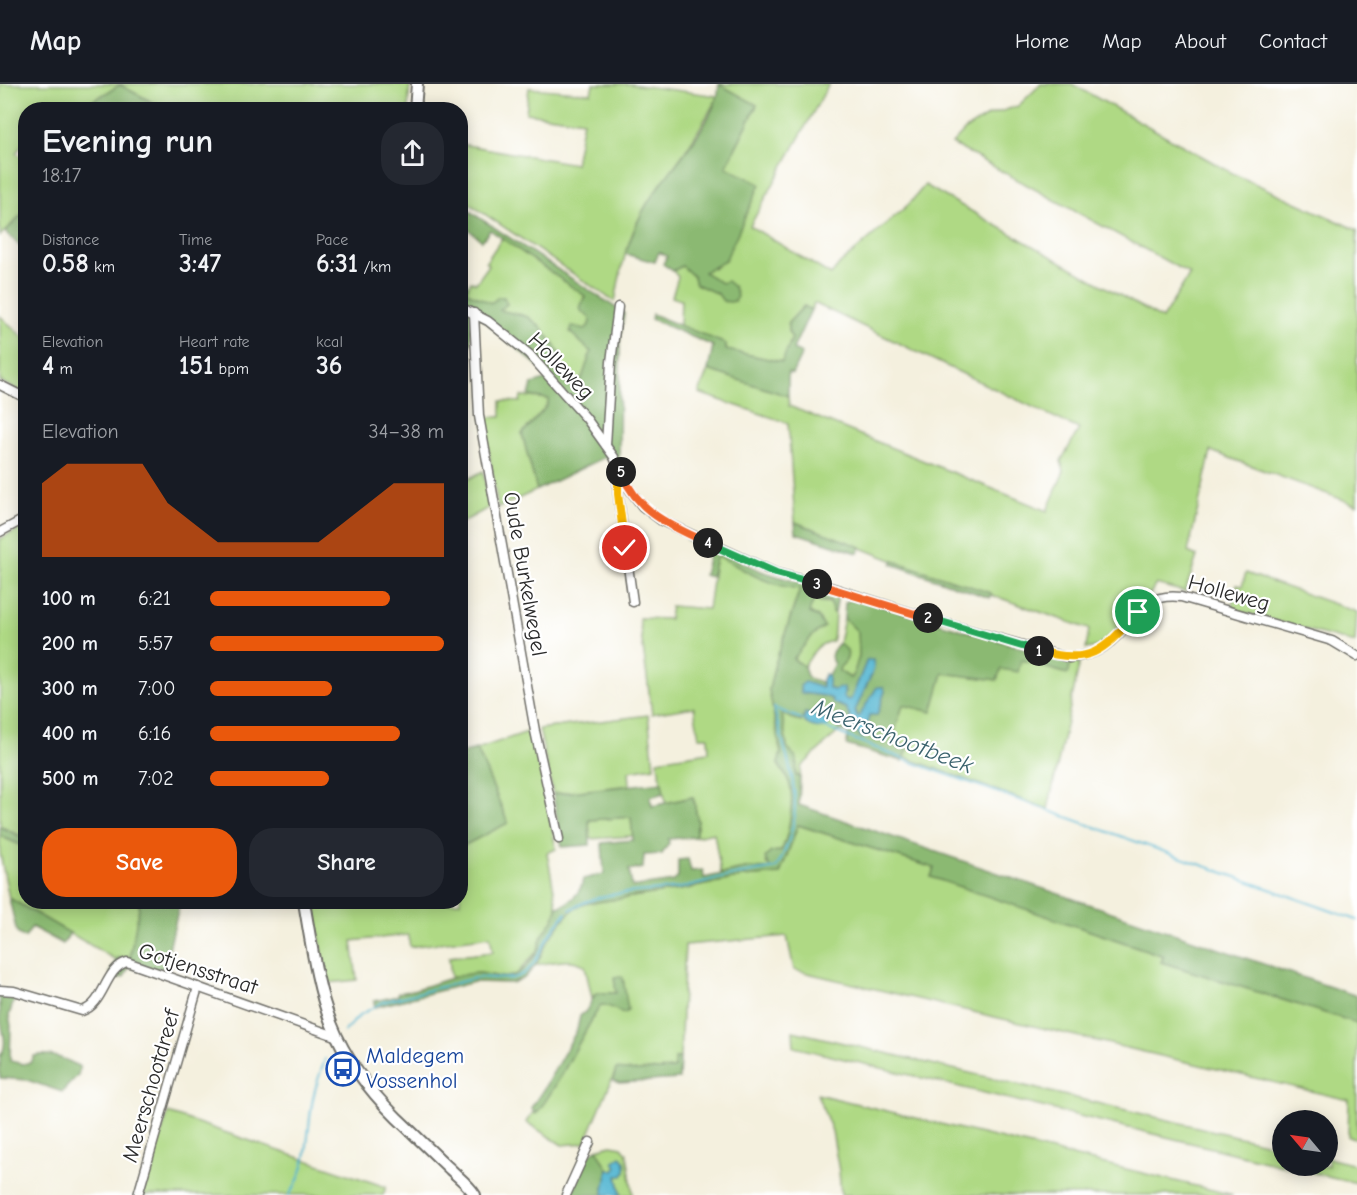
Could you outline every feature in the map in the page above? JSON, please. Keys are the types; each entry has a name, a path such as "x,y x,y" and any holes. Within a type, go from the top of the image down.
{"street":[{"path":"416,102 417,84"},
{"path":"606,446 611,362 618,307"},
{"name":"Holleweg","path":"468,310 488,321 529,354 586,418 606,446 625,483 642,507 662,521 776,573 1069,658 1087,655 1106,646 1150,602 1165,596 1181,597 1332,641 1357,656"},
{"name":"Oude Burkelwegel","path":"474,313 479,416 535,730 559,839"},
{"path":"0,385 18,394"},
{"name":"Holleweg","path":"618,467 618,494 633,603"},
{"path":"0,532 18,522"},
{"path":"305,909 318,984 335,1036 352,1066 374,1095 475,1195"},
{"name":"Gotjensstraat","path":"0,990 4,988 82,1011 95,1004 117,968 127,962 335,1036"},
{"name":"Meerschootdreef","path":"138,1195 198,987"},
{"path":"566,1195 590,1142"}],"green space":[{"path":"0,84 410,84 409,102 152,102 120,85 90,102 18,102 18,150 16,153 18,154 18,218 0,236"},
{"path":"593,84 630,84 718,96 690,144 638,220 625,256 615,302 468,203 468,145 575,164 583,121 526,113 529,88 591,93"},
{"path":"719,84 757,105 726,167 760,184 725,261 704,272 721,283 727,281 734,287 737,296 735,301 730,302 723,301 718,294 696,284 694,277 682,266 673,271 663,264 667,256 659,252 655,262 625,254 650,199 687,150 712,111"},
{"path":"721,84 829,84 750,226 831,275 840,264 909,204 925,185 1162,319 1190,274 952,144 966,129 987,116 1018,106 1041,84 1072,84 1234,174 1357,230 1357,505 1211,451 1188,552 1197,556 1185,592 1156,584 1147,599 1113,633 1097,647 1086,649 1089,629 894,561 795,522 788,423 699,393 708,370 788,396 789,406 1047,511 1064,471 1061,461 1079,429 814,303 811,310 804,306 788,323 788,331 792,338 783,362 726,350 726,344 680,326 681,300 672,297 678,277 673,271 682,265 694,277 696,284 718,294 724,301 721,284 703,272 717,266 759,184 726,167 757,105 728,91"},
{"path":"120,85 152,102 90,102"},
{"path":"468,210 624,313 620,343 619,458 609,461 607,456 537,490 522,434 547,406 549,399 529,396 532,384 552,378 471,309 471,344 468,343 468,292 491,303 499,297 504,297 507,304 500,310 528,317 542,328 561,355 559,362 567,380 576,386 582,378 591,352 570,332 572,326 586,329 591,322 580,308 585,296 490,230 482,241 468,229"},
{"path":"18,218 18,244 5,232"},
{"path":"502,238 585,296 582,312 589,317 591,322 578,340 589,347 591,352 582,378 576,386 563,373 560,365 561,355 534,322 522,315 499,310 507,304 499,297 491,303 468,293 471,281 476,283 489,265 486,262"},
{"path":"804,306 811,310 793,349 802,353 792,374 788,372 788,396 708,370 713,346 651,319 652,314 726,344 726,350 782,362 792,338 788,331 788,323"},
{"path":"0,316 18,332 18,390 0,381"},
{"path":"521,396 549,399 547,406 522,434 537,490 498,508 483,417 501,417 501,401 520,402"},
{"path":"483,471 490,507 468,519 468,479"},
{"path":"795,522 861,547 858,553 796,533"},
{"path":"18,530 18,835 0,826 0,539"},
{"path":"687,536 761,571 838,595 835,613 832,612 830,601 813,601 809,613 818,617 824,627 813,635 793,659 804,666 809,678 821,682 822,688 805,683 801,693 825,696 832,699 833,703 846,708 855,730 868,719 869,714 877,715 885,691 870,697 866,708 857,716 855,711 871,676 867,660 851,699 847,700 844,697 845,691 828,687 828,675 834,664 831,658 832,653 839,643 847,650 848,655 839,671 850,678 853,676 859,656 858,632 844,618 845,603 849,600 864,601 1071,662 1068,674 1021,660 1018,672 1001,669 997,680 943,673 932,712 903,705 892,740 909,747 903,761 846,745 849,733 840,730 825,718 805,713 801,722 782,714 787,747 797,759 796,776 800,776 799,805 1357,996 1357,1023 1161,962 1164,956 931,877 934,868 798,825 780,874 742,877 686,889 583,904 566,916 548,940 536,965 524,978 512,983 474,982 375,1007 374,1001 398,996 398,993 457,976 478,973 510,977 518,973 539,948 541,938 554,919 557,907 574,897 583,879 604,874 602,843 633,840 631,817 589,820 590,845 562,847 553,794 662,782 664,793 650,797 652,806 693,797 698,822 695,837 668,839 669,843 662,854 644,855 643,868 629,870 632,887 674,881 678,877 678,860 688,859 691,871 703,870 704,878 749,868 771,869 765,858 771,852 781,851 784,845 789,826 791,795 788,780 778,764 781,753 769,690 774,667 800,589 767,581 717,555 711,577 704,575 710,551 686,539"},
{"path":"716,554 746,572 767,581 777,585 800,588 774,667 769,690 781,754 778,764 788,780 791,795 787,836 781,851 771,852 766,863 771,868 770,870 749,868 721,874 714,833 695,837 698,822 693,797 666,803 657,760 709,752 708,737 699,737 694,707 652,714 639,618 669,619 671,606 708,609"},
{"path":"894,561 991,593 990,598 892,564"},
{"path":"1246,573 1357,612 1355,643 1231,609 1237,585 1242,586"},
{"path":"814,601 831,603 832,612 835,613 834,635 832,641 815,650 804,666 792,658 813,635 824,627 818,617 809,613"},
{"path":"844,618 858,631 859,637 858,663 850,678 839,671 839,643"},
{"path":"1020,660 1068,674 1071,662 1080,661 1048,809 904,757 908,747 892,740 903,704 932,711 943,673 997,680 1000,669"},
{"path":"782,714 801,722 803,717 805,723 828,722 827,719 837,724 840,730 801,767 800,776 796,776 795,757 787,747"},
{"path":"648,715 654,767 629,771 630,785 553,794 539,729"},
{"path":"533,730 556,849 547,853 557,907 555,919 542,936 538,950 516,975 503,978 480,973 451,979 449,957 493,952 490,936 410,947 408,935 352,941 357,980 328,983 314,909 468,909 468,843 508,823 477,749"},
{"path":"477,749 508,823 468,843 468,751"},
{"path":"631,817 633,836 590,839 589,820"},
{"path":"798,825 934,868 931,877 1164,956 1161,962 1357,1023 1357,1138 1348,1137 1349,1100 794,970 787,936 685,945 680,1058 675,1058 674,1069 616,1070 585,1143 562,1145 526,1122 534,1111 536,1113 554,1088 601,1004 621,1013 616,993 596,993 592,998 585,966 580,963 561,961 536,965 549,938 560,922 583,904 686,889 742,877 780,874"},
{"path":"0,827 18,835 18,844 0,836"},
{"path":"0,836 18,844 18,903 9,898 0,853"},
{"path":"9,898 18,903 18,909 28,909 70,933 63,944 32,927 25,938 17,933"},
{"path":"28,909 139,909 130,958 117,958 116,960"},
{"path":"139,909 178,909 164,970 159,967 156,974 129,967 124,977 115,979 110,973 117,958 130,957"},
{"path":"614,977 623,978 628,1010 625,1013 601,1005 554,1088 536,1114 531,1108 577,1030 580,1016 586,1011 596,993 616,993"},
{"path":"0,993 16,995 9,1015 10,1061 23,1064 31,1062 34,1056 46,1055 63,1059 80,1067 78,1075 62,1092 27,1080 0,1078 0,1056 4,1042 0,1018"},
{"path":"793,1031 1272,1145 1272,1163 794,1047"},
{"path":"675,1058 680,1058 679,1079 619,1083 613,1080 616,1069 635,1071 674,1069"},
{"path":"817,1094 1233,1195 841,1195 832,1131"},
{"path":"168,1113 386,1187 383,1195 142,1195"},
{"path":"611,1145 622,1147 627,1153 633,1195 621,1195 617,1175 625,1168 623,1158 614,1171 606,1167 597,1149"},
{"path":"597,1149 608,1169 603,1195 571,1195 589,1155"},
{"path":"1338,1160 1356,1165 1357,1183 1327,1176 1338,1176"}],"water":[{"path":"867,660 873,660 874,669 855,711 857,716 877,687 883,687 885,691 877,715 869,715 865,737 862,738 855,729 846,708 833,703 832,699 825,696 801,693 800,686 805,682 822,688 822,679 825,674 828,675 828,687 833,690 844,687 844,697 847,700 851,699"},
{"path":"805,713 827,719 828,726 821,728 809,725 805,721"},
{"path":"621,1156 624,1160 624,1174 617,1176 621,1195 603,1195 608,1169 614,1171 617,1167 613,1162"}],"waterway":[{"name":"Meerschootbeek","path":"570,910 596,898 686,887 729,876 776,868 787,846 793,826 795,806 794,788 774,708 804,720"},
{"name":"Meerschootbeek","path":"824,727 906,760 1357,920"},
{"name":"Meerschootbeek","path":"344,1032 360,1015 383,1002 475,978 520,976 531,967 566,913"},
{"name":"Meerschootbeek","path":"289,1195 301,1174 304,1163 313,1098 325,1059"}],"place":[{"name":"Maldegem Vossenhol","path":"343,1069"}],"route":[{"path":"625,548 618,494 618,467 625,483 642,507 662,521 776,573 820,584 1042,651 1069,658 1087,655 1106,646 1138,612"}]}
